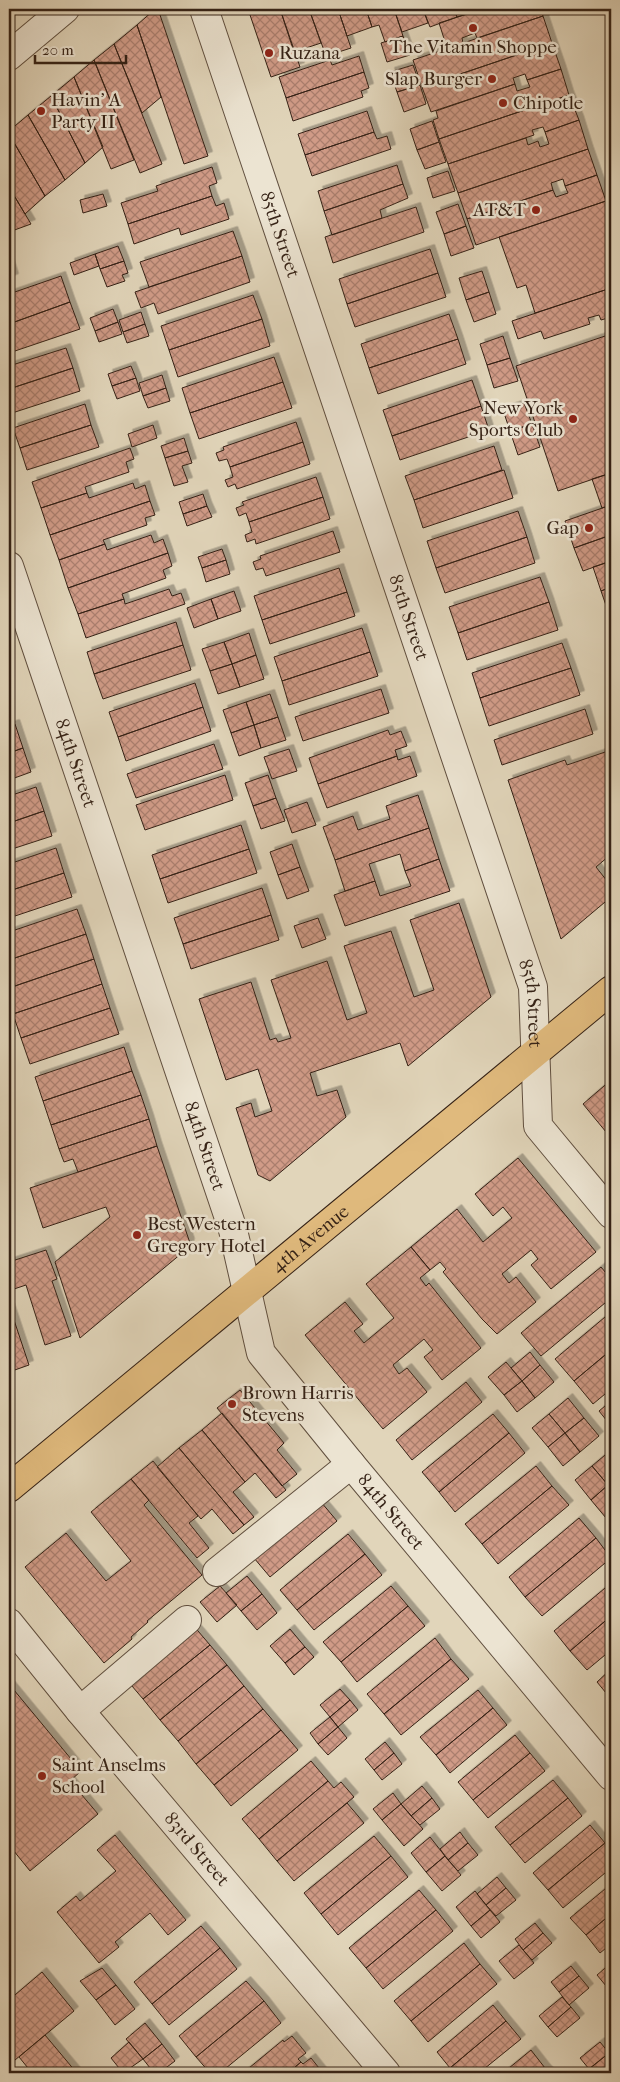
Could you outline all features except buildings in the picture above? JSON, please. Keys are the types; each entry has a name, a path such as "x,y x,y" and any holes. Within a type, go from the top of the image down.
{"main road":[{"name":"4th Avenue","path":"9,1488 611,990"}],"street":[{"path":"9,56 65,9"},
{"name":"85th Street","path":"204,9 533,987 538,1126 611,1214"},
{"name":"84th Street","path":"9,566 233,1230 261,1353 611,1776"},
{"path":"218,1572 351,1464"},
{"path":"80,1711 188,1620"},
{"name":"83rd Street","path":"9,1623 80,1711 386,2073"}],"place":[{"name":"The Vitamin Shoppe","path":"473,28"},
{"name":"Ruzana","path":"269,53"},
{"name":"Slap Burger","path":"492,79"},
{"name":"Chipotle","path":"503,103"},
{"name":"Havin' A Party II","path":"41,111"},
{"name":"AT&T","path":"536,210"},
{"name":"New York Sports Club","path":"573,419"},
{"name":"Gap","path":"589,528"},
{"name":"Best Western Gregory Hotel","path":"137,1235"},
{"name":"Brown Harris Stevens","path":"232,1404"},
{"name":"Saint Anselms School","path":"42,1776"}]}
